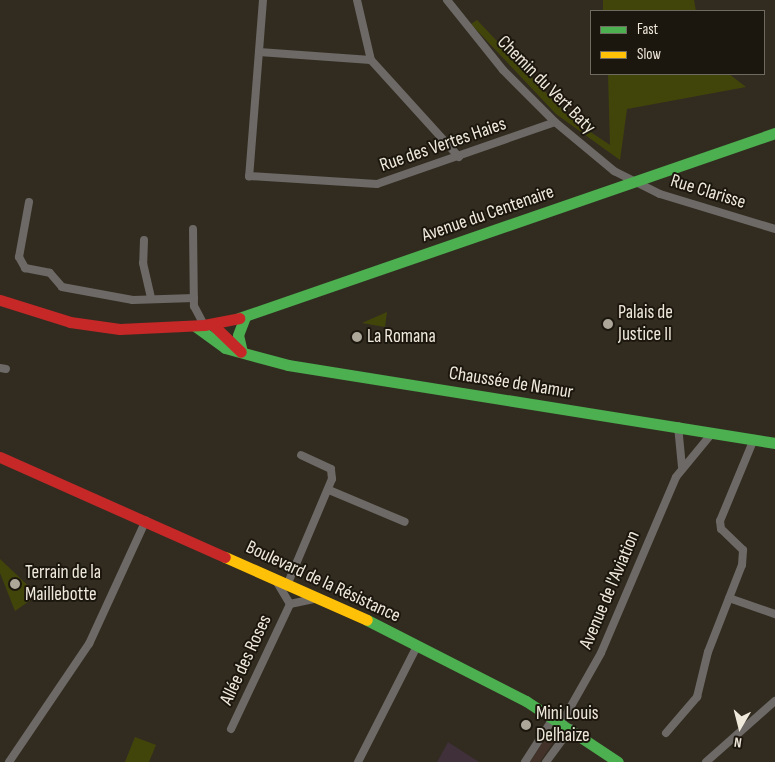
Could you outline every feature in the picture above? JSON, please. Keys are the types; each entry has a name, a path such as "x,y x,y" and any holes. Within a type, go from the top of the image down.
{"street":[{"path":"263,0 258,52 371,60"},
{"path":"357,0 371,60 459,157"},
{"name":"Chemin du Vert Baty","path":"447,0 498,63 555,122 633,183"},
{"name":"Rue des Vertes Haies","path":"258,52 249,176 377,184 555,122"},
{"name":"Avenue du Centenaire","path":"0,300 70,322 120,330 204,325 245,317 775,133"},
{"name":"Rue Clarisse","path":"633,183 775,229"},
{"path":"29,202 19,257 25,268 50,273 62,287 151,299 194,298"},
{"path":"192,230 194,298 204,325"},
{"path":"144,240 143,263 151,299"},
{"path":"242,353 238,335 245,317"},
{"name":"Chaussée de Namur","path":"204,325 225,348 292,366 678,426 775,443"},
{"name":"Chaussée de Namur","path":"204,325 242,353"},
{"name":"Avenue de l'Aviation","path":"678,426 682,467"},
{"name":"Avenue de l'Aviation","path":"562,722 601,652 682,467 713,432"},
{"path":"666,732 697,697 708,652 745,556 720,521 754,439"},
{"path":"288,583 329,490 331,469 301,455"},
{"name":"Boulevard de la Résistance","path":"0,457 320,597 562,722 618,762"},
{"path":"329,490 406,522"},
{"path":"8,762 54,700 93,636 146,520"},
{"name":"Allée des Roses","path":"274,577 290,604"},
{"name":"Allée des Roses","path":"290,604 320,597"},
{"path":"729,598 775,614"},
{"name":"Allée des Roses","path":"231,729 290,604"},
{"path":"358,762 417,646"},
{"path":"706,762 775,701"},
{"path":"525,762 562,722"},
{"path":"546,762 562,722"}],"shaded area":[{"path":"603,0 694,0 696,10 603,10"},
{"path":"477,20 571,119 610,145 608,75 730,75 746,87 627,109 620,160 556,114 471,24"},
{"path":"387,312 385,327 362,323"},
{"name":"Terrain de la Maillebotte","path":"0,559 38,595 15,611 0,573"},
{"path":"549,733 556,738 540,762 530,762"},
{"path":"135,737 156,745 149,762 125,762"},
{"path":"448,742 479,762 437,762"}],"traffic: fast":[{"path":"239,318 775,133"},
{"path":"242,352 238,335 245,317"},
{"path":"195,326 225,348 288,365 775,443"},
{"path":"367,620 526,701 618,762"}],"traffic: slow":[{"path":"225,557 367,620"}],"traffic: jam":[{"path":"0,300 70,322 120,329 204,325 239,318"},
{"path":"212,324 241,352"},
{"path":"0,457 225,557"}],"place":[{"name":"Palais de Justice II","path":"608,324"},
{"name":"La Romana","path":"357,337"},
{"name":"Terrain de la Maillebotte","path":"15,584"},
{"name":"Mini Louis Delhaize","path":"526,725"}]}
